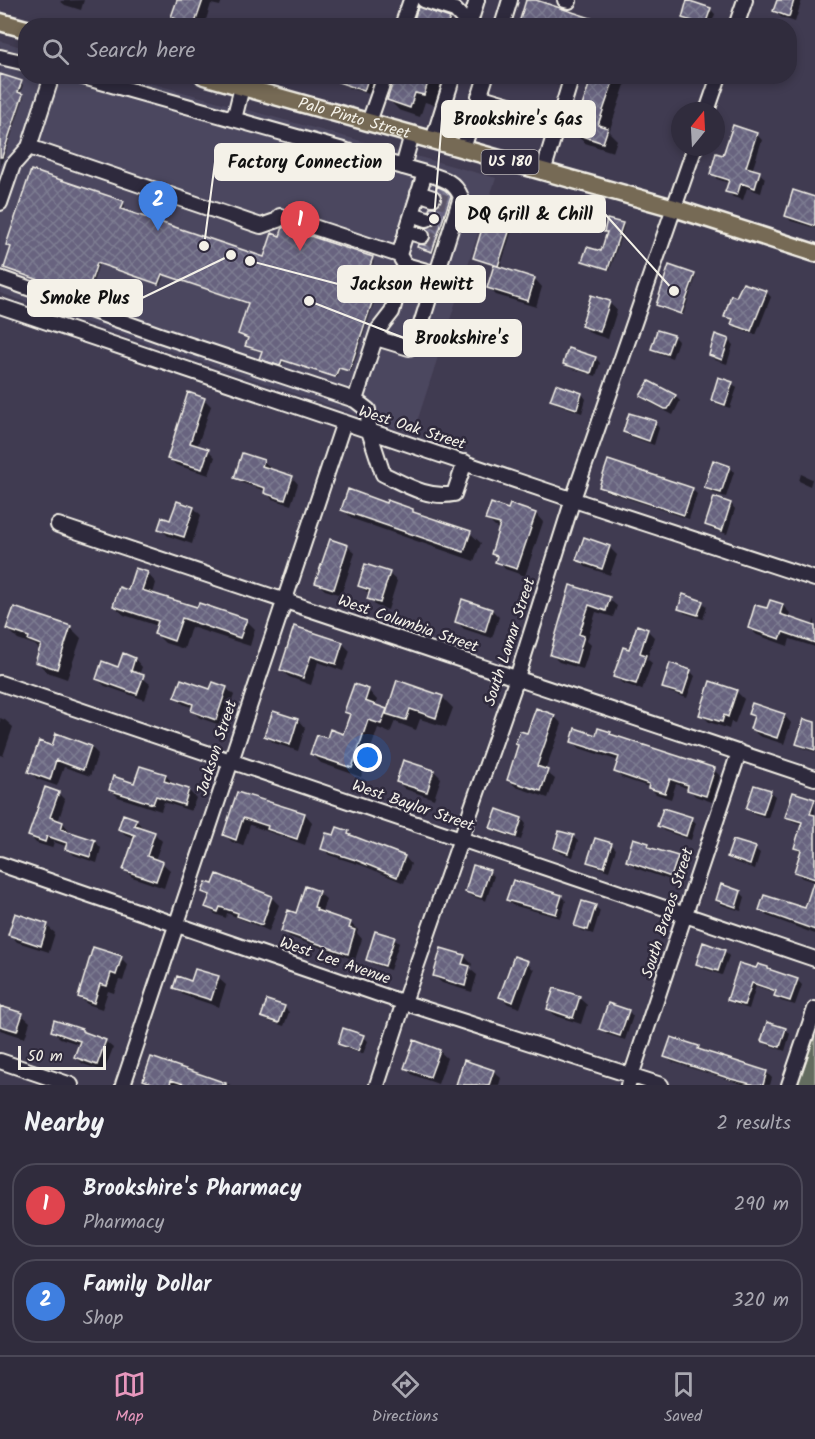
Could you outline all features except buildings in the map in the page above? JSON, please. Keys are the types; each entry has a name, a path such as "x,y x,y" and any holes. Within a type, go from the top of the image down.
{"main road":[{"path":"0,22 18,27"},
{"name":"Palo Pinto Street","path":"232,84 674,208 815,253"}],"street":[{"path":"405,18 411,0"},
{"path":"424,0 455,10 462,18"},
{"path":"471,18 477,0"},
{"path":"504,18 510,0"},
{"path":"739,18 745,0"},
{"path":"0,57 18,61"},
{"path":"0,203 13,165 29,147 49,84"},
{"path":"109,84 425,173 453,183 461,197 446,202 418,193"},
{"path":"369,122 382,84"},
{"path":"433,140 450,84"},
{"path":"463,149 483,84"},
{"path":"543,172 570,84"},
{"path":"710,102 716,84"},
{"path":"234,119 242,87"},
{"path":"479,96 559,120"},
{"path":"403,167 412,134"},
{"path":"29,147 261,226 278,220 280,216 436,274"},
{"name":"South Lamar Street","path":"377,1085 517,678 573,499 692,156"},
{"path":"355,400 378,330 392,312 406,231 425,173"},
{"path":"376,338 409,348 416,340 436,274 434,240 446,202"},
{"path":"412,214 439,223"},
{"path":"406,231 434,240"},
{"path":"2,307 6,280 157,334 355,400 368,410 369,430 383,474 423,492 442,496 454,494 465,462"},
{"name":"West Oak Street","path":"2,307 815,579"},
{"path":"149,356 157,334"},
{"name":"Jackson Street","path":"123,1085 345,422"},
{"name":"West Columbia Street","path":"58,525 815,778"},
{"name":"West Baylor Street","path":"0,683 815,959"},
{"name":"South Brazos Street","path":"630,1080 739,752"},
{"name":"West Lee Avenue","path":"1,867 178,924 630,1080 661,1085"},
{"path":"789,1085 815,1009"},
{"path":"0,1061 71,1085"}],"shaded area":[{"path":"0,41 18,46 18,84 154,84 496,178 413,434 0,293"}],"green space":[{"path":"815,1035 815,1085 798,1085"}],"tunnel":[{"path":"433,198 446,202"},
{"path":"427,219 439,223"},
{"path":"422,236 434,240"}],"place":[{"name":"Brookshire's Gas","path":"434,219"},
{"name":"Family Dollar","path":"158,231"},
{"name":"Factory Connection","path":"204,246"},
{"name":"Brookshire's Pharmacy","path":"300,251"},
{"name":"Smoke Plus","path":"231,255"},
{"name":"Jackson Hewitt","path":"250,261"},
{"name":"DQ Grill & Chill","path":"674,291"},
{"name":"Brookshire's","path":"309,301"}]}
